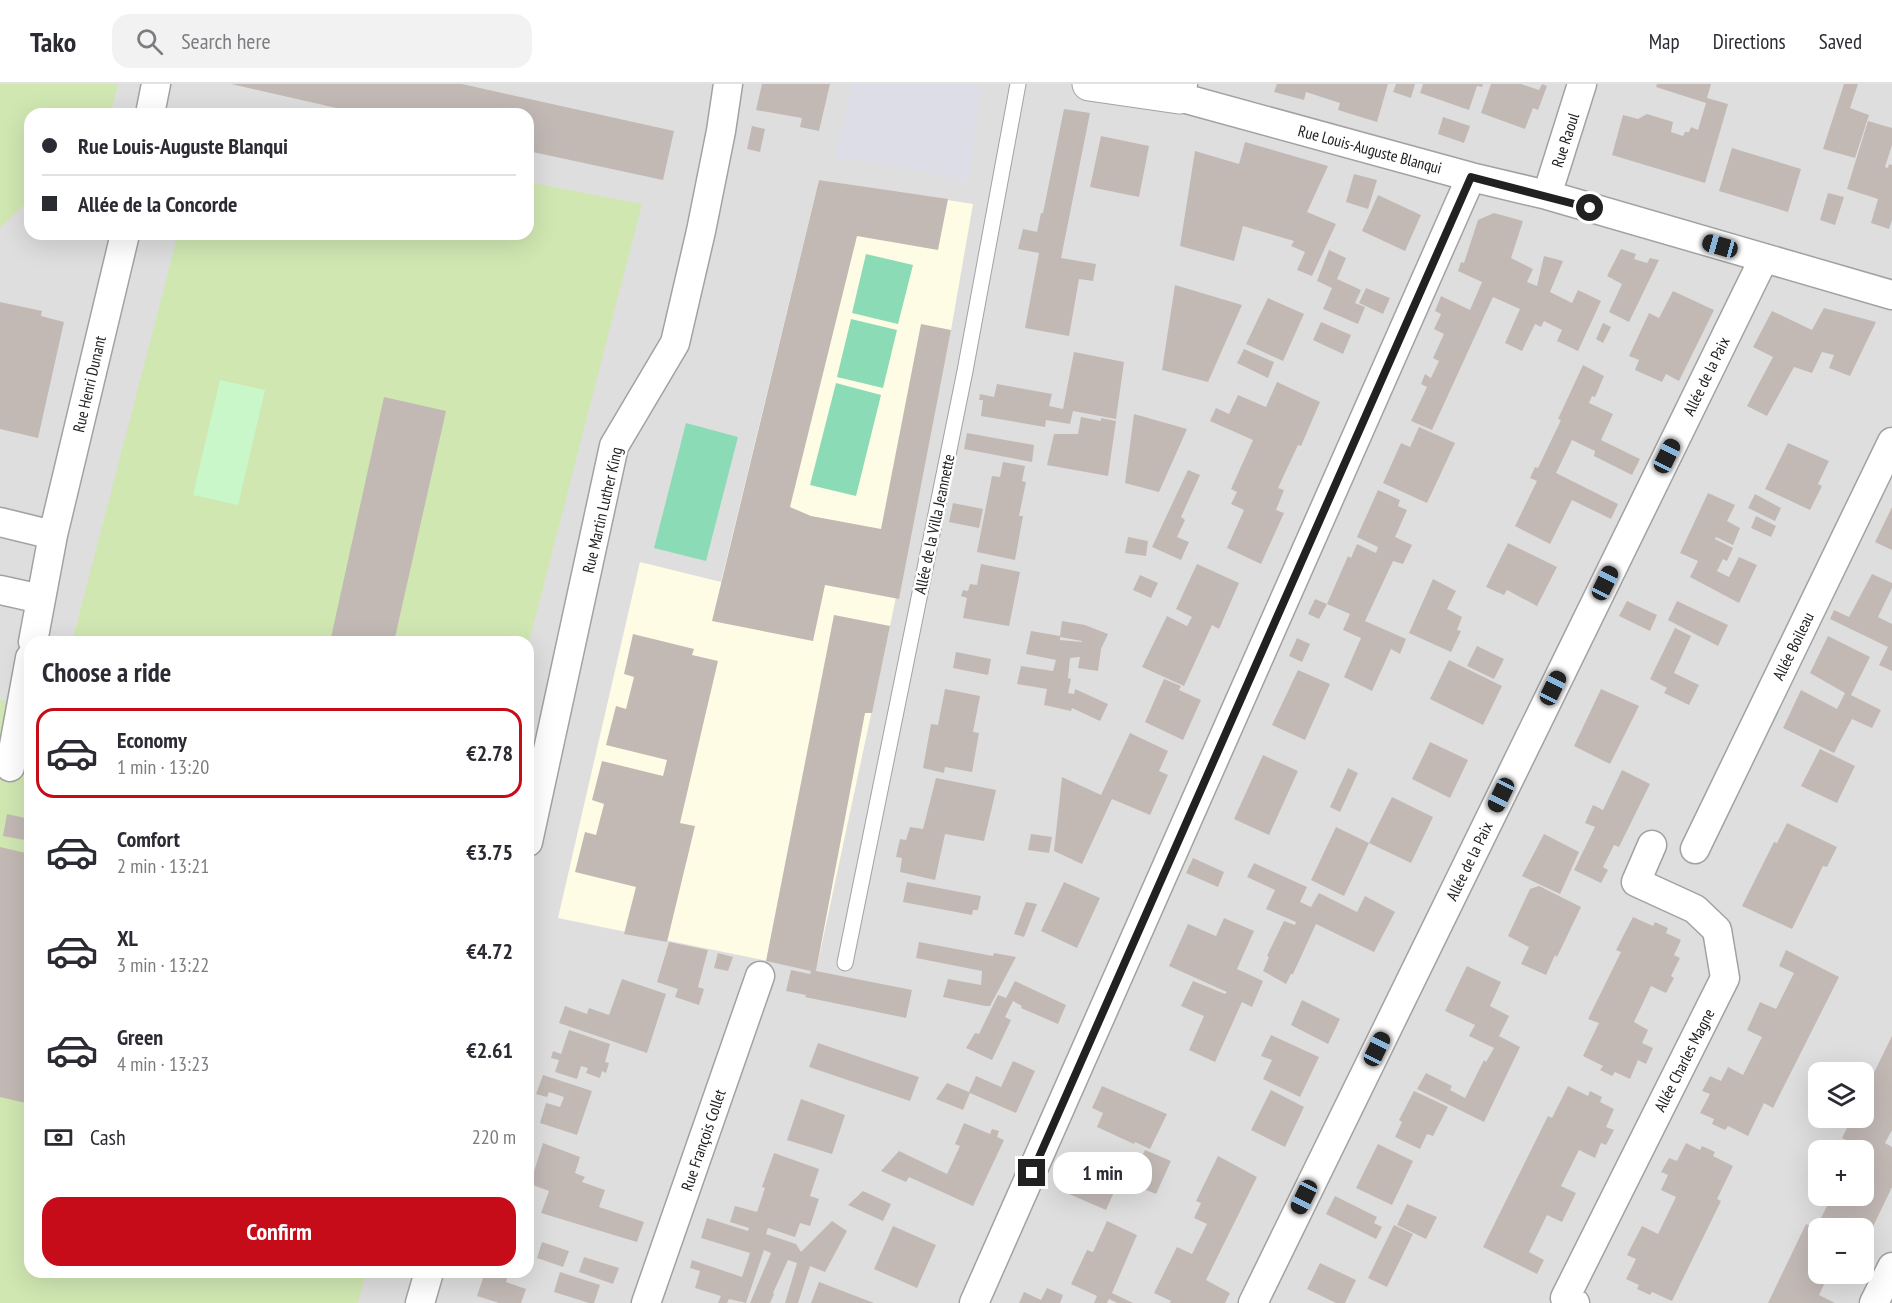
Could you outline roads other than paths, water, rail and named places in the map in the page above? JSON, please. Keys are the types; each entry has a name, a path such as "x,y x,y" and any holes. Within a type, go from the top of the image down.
{"street":[{"path":"151,108 156,84"},
{"name":"Rue Martin Luther King","path":"534,814 614,446 675,343 701,231 728,84"},
{"name":"Rue Louis-Auguste Blanqui","path":"1089,84 1181,91 1471,177 1547,195 1892,295"},
{"name":"Rue Raoul","path":"1547,195 1582,84"},
{"path":"974,1303 1471,177"},
{"name":"Rue Henri Dunant","path":"34,636 53,535 124,240"},
{"name":"Allée de la Paix","path":"1252,1303 1764,258"},
{"name":"Allée Boileau","path":"1695,849 1892,442"},
{"path":"0,522 53,535"},
{"path":"0,590 41,599"},
{"path":"10,767 24,691"},
{"name":"Allée Charles Magne","path":"1575,1303 1565,1298 1725,978 1717,930 1695,909 1636,882 1652,845"},
{"name":"Rue François Collet","path":"646,1303 760,976"},
{"path":"1874,1303 1892,1267"},
{"path":"420,1303 427,1278"}],"lane":[{"name":"Allée de la Villa Jeannette","path":"845,963 965,371 1018,84"}]}
